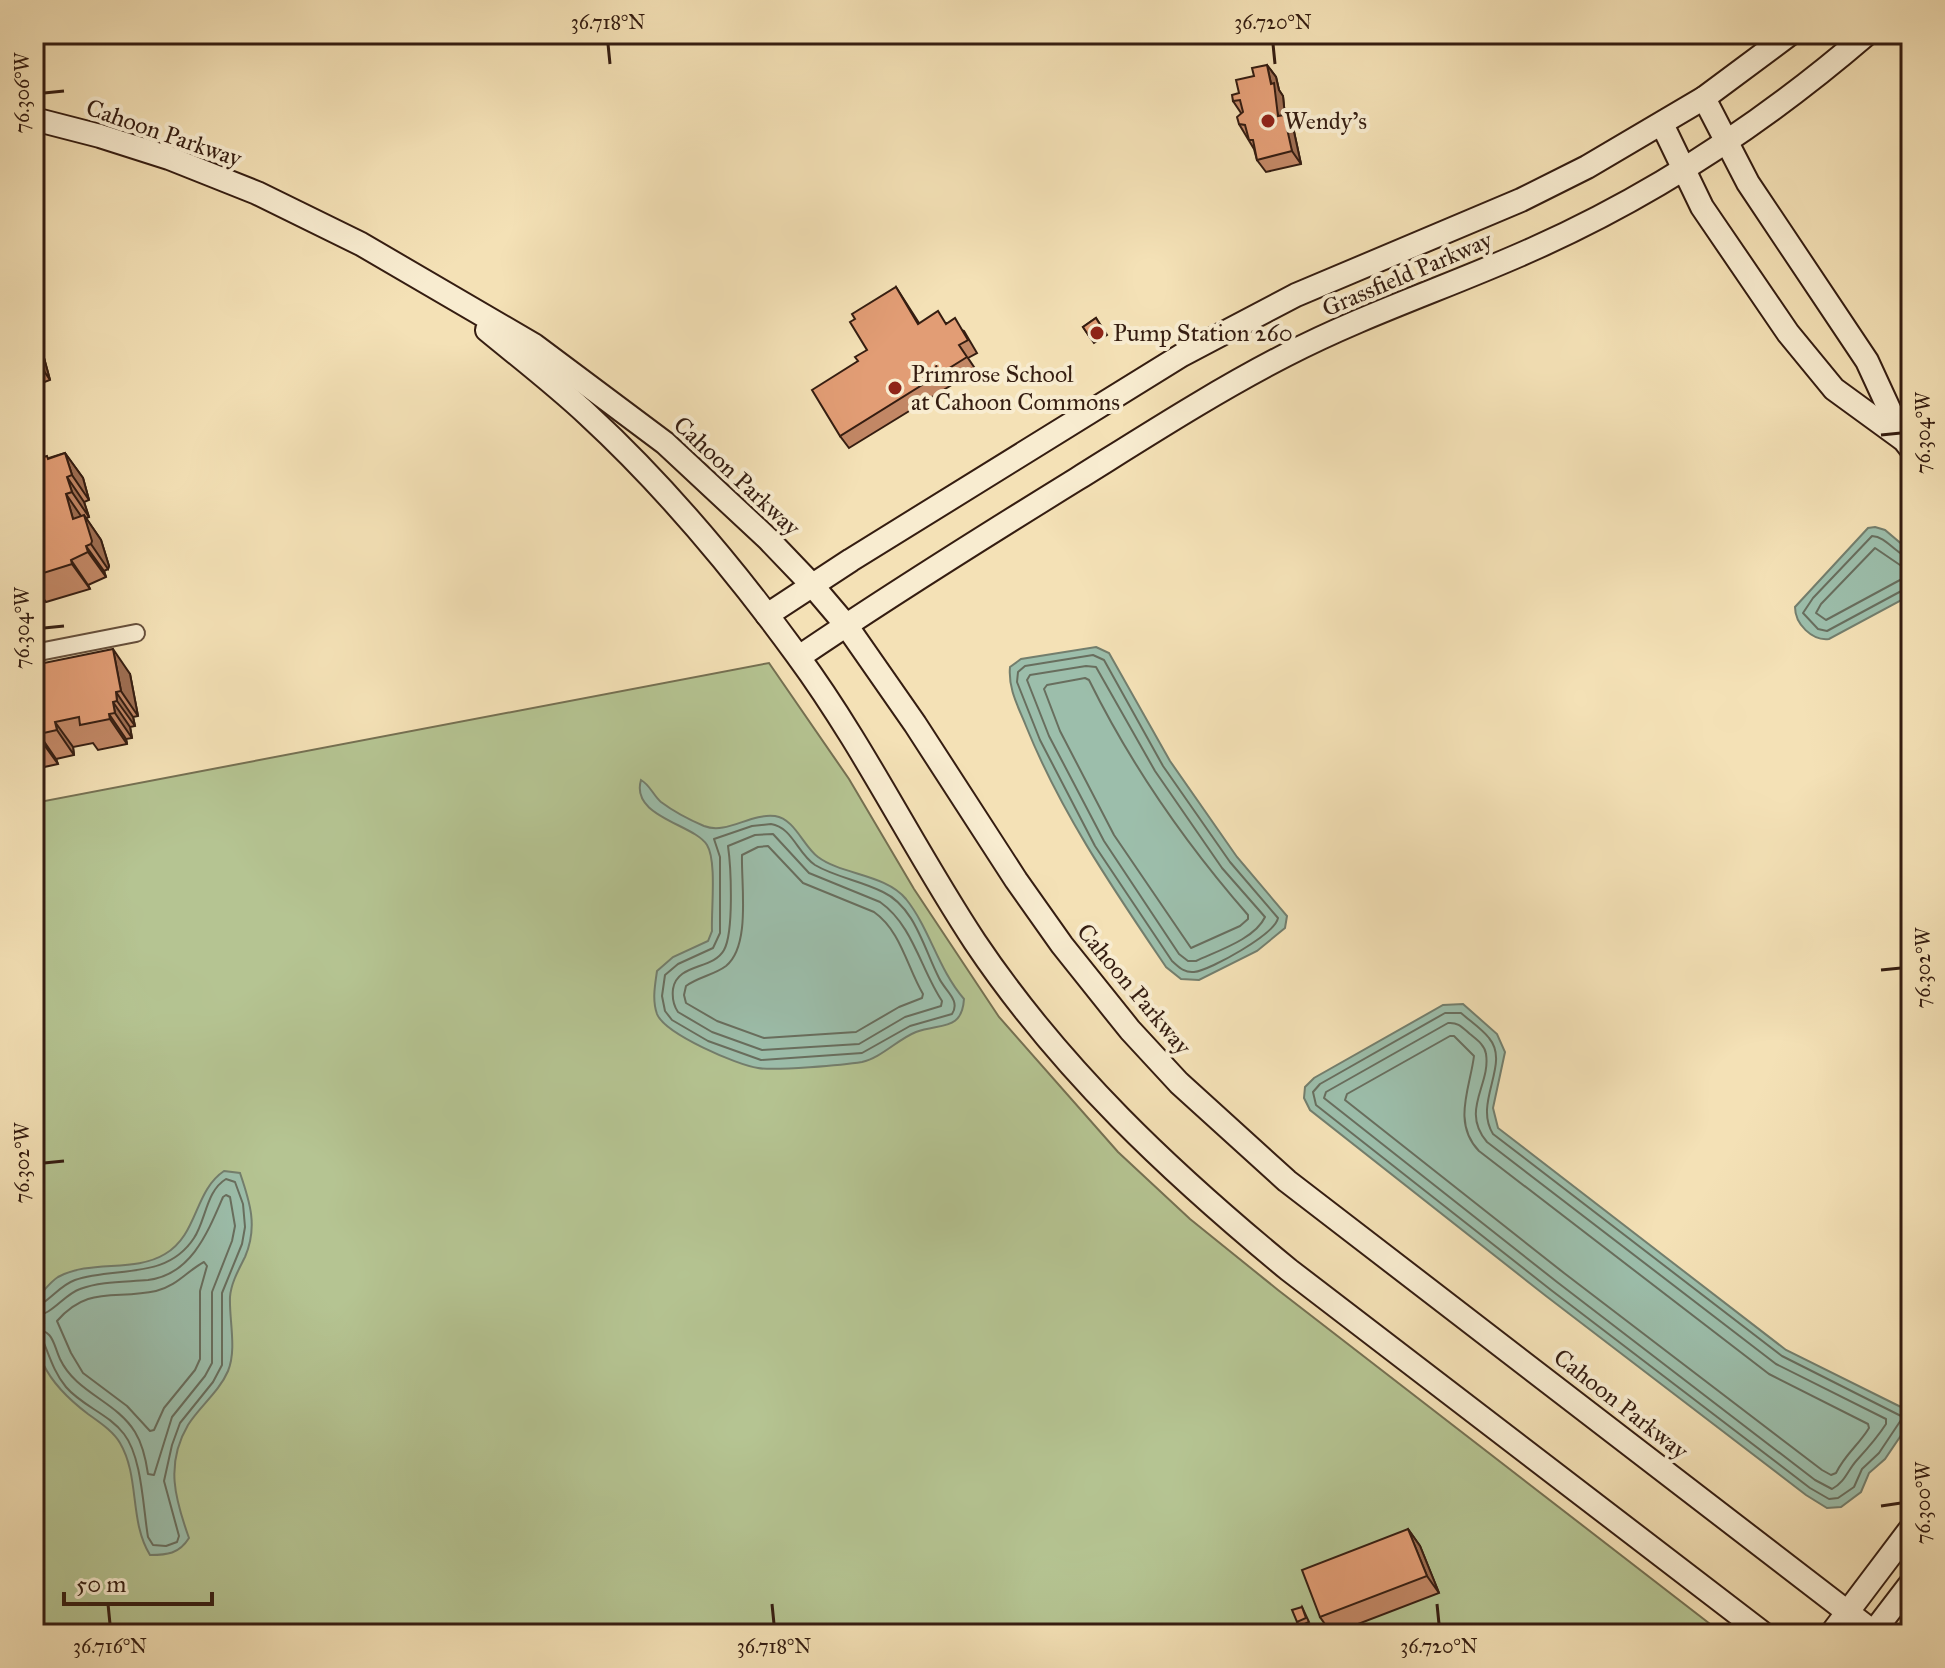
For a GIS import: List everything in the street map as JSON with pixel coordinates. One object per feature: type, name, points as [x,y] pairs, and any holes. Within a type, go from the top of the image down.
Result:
[{"type":"street","name":"Grassfield Parkway","points":[[767,615],[1222,333],[1325,282],[1554,184],[1704,98],[1790,34]]},
{"type":"street","name":"Grassfield Parkway","points":[[799,657],[1204,400],[1289,353],[1535,248],[1616,209],[1725,142],[1801,88],[1867,34]]},
{"type":"street","points":[[1704,98],[1725,142],[1771,219],[1867,361],[1907,444]]},
{"type":"street","name":"Cahoon Parkway","points":[[34,119],[169,158],[257,193],[361,244],[534,345],[665,443],[750,521],[846,625],[1055,936],[1107,1003],[1179,1083],[1287,1181],[1874,1633]]},
{"type":"street","points":[[1662,124],[1702,207],[1788,333],[1834,389],[1907,444]]},
{"type":"street","name":"Cahoon Parkway","points":[[444,294],[588,415],[692,523],[799,657],[864,755],[936,879],[995,970],[1069,1064],[1143,1143],[1218,1212],[1289,1270],[1764,1634]]},
{"type":"street","points":[[34,653],[136,633]]},
{"type":"street","points":[[1831,1634],[1911,1528]]},
{"type":"street","points":[[1874,1633],[1911,1583]]},
{"type":"shaded area","points":[[769,663],[849,779],[914,889],[999,1017],[1118,1152],[1190,1219],[1278,1290],[1723,1634],[34,1634],[34,803]]},
{"type":"water","points":[[1868,528],[1885,530],[1911,552],[1911,595],[1829,639],[1811,634],[1801,625],[1795,607]]},
{"type":"water","points":[[1096,647],[1109,653],[1170,761],[1237,857],[1287,916],[1285,928],[1257,951],[1199,980],[1181,979],[1166,967],[1127,909],[1055,790],[1014,697],[1010,667],[1021,659]]},
{"type":"water","points":[[641,780],[661,802],[704,826],[721,828],[766,816],[782,818],[818,857],[839,868],[887,884],[897,891],[922,923],[947,975],[964,999],[959,1016],[949,1024],[909,1035],[869,1060],[794,1068],[748,1066],[719,1055],[673,1030],[655,1009],[657,971],[673,957],[708,941],[712,931],[712,862],[707,845],[700,838],[645,803],[640,793]]},
{"type":"water","points":[[1463,1004],[1497,1034],[1505,1052],[1493,1108],[1498,1128],[1786,1350],[1909,1411],[1910,1422],[1885,1459],[1869,1473],[1861,1492],[1841,1507],[1827,1508],[1806,1495],[1310,1110],[1304,1098],[1305,1087],[1314,1078],[1443,1005]]},
{"type":"water","points":[[224,1171],[240,1173],[252,1225],[249,1246],[231,1292],[231,1362],[220,1386],[188,1425],[176,1454],[176,1495],[189,1538],[172,1552],[150,1555],[139,1528],[130,1470],[120,1443],[61,1390],[44,1365],[35,1335],[36,1299],[55,1279],[71,1272],[140,1263],[165,1254],[184,1236],[207,1190]]},
{"type":"building","name":"Wendy's","points":[[1267,65],[1271,84],[1274,83],[1278,116],[1284,115],[1292,151],[1257,160],[1253,140],[1249,140],[1245,125],[1239,124],[1237,117],[1243,112],[1240,100],[1233,101],[1232,95],[1239,93],[1236,80],[1254,76],[1252,68]]},
{"type":"building","name":"Primrose School at Cahoon Commons","points":[[896,287],[918,324],[938,311],[946,324],[955,318],[968,340],[959,345],[967,357],[840,436],[812,390],[858,361],[855,357],[867,350],[850,322],[855,319],[852,314]]},
{"type":"building","name":"Pump Station 260","points":[[1096,318],[1104,331],[1091,339],[1083,327]]},
{"type":"building","points":[[65,453],[72,475],[67,477],[72,492],[66,494],[73,519],[84,515],[92,541],[86,546],[88,552],[71,560],[72,564],[34,576],[34,456],[36,459],[47,456],[48,459]]},
{"type":"building","points":[[113,649],[121,691],[116,692],[117,701],[113,702],[115,713],[109,714],[110,719],[80,725],[79,717],[55,722],[57,730],[39,734],[40,739],[34,741],[34,665]]},
{"type":"building","points":[[1408,1529],[1427,1576],[1320,1617],[1302,1570]]},
{"type":"building","points":[[1302,1607],[1306,1618],[1297,1622],[1292,1610]]},
{"type":"place","name":"Wendy's","points":[[1268,121]]},
{"type":"place","name":"Pump Station 260","points":[[1097,333]]},
{"type":"place","name":"Primrose School at Cahoon Commons","points":[[895,388]]}]
